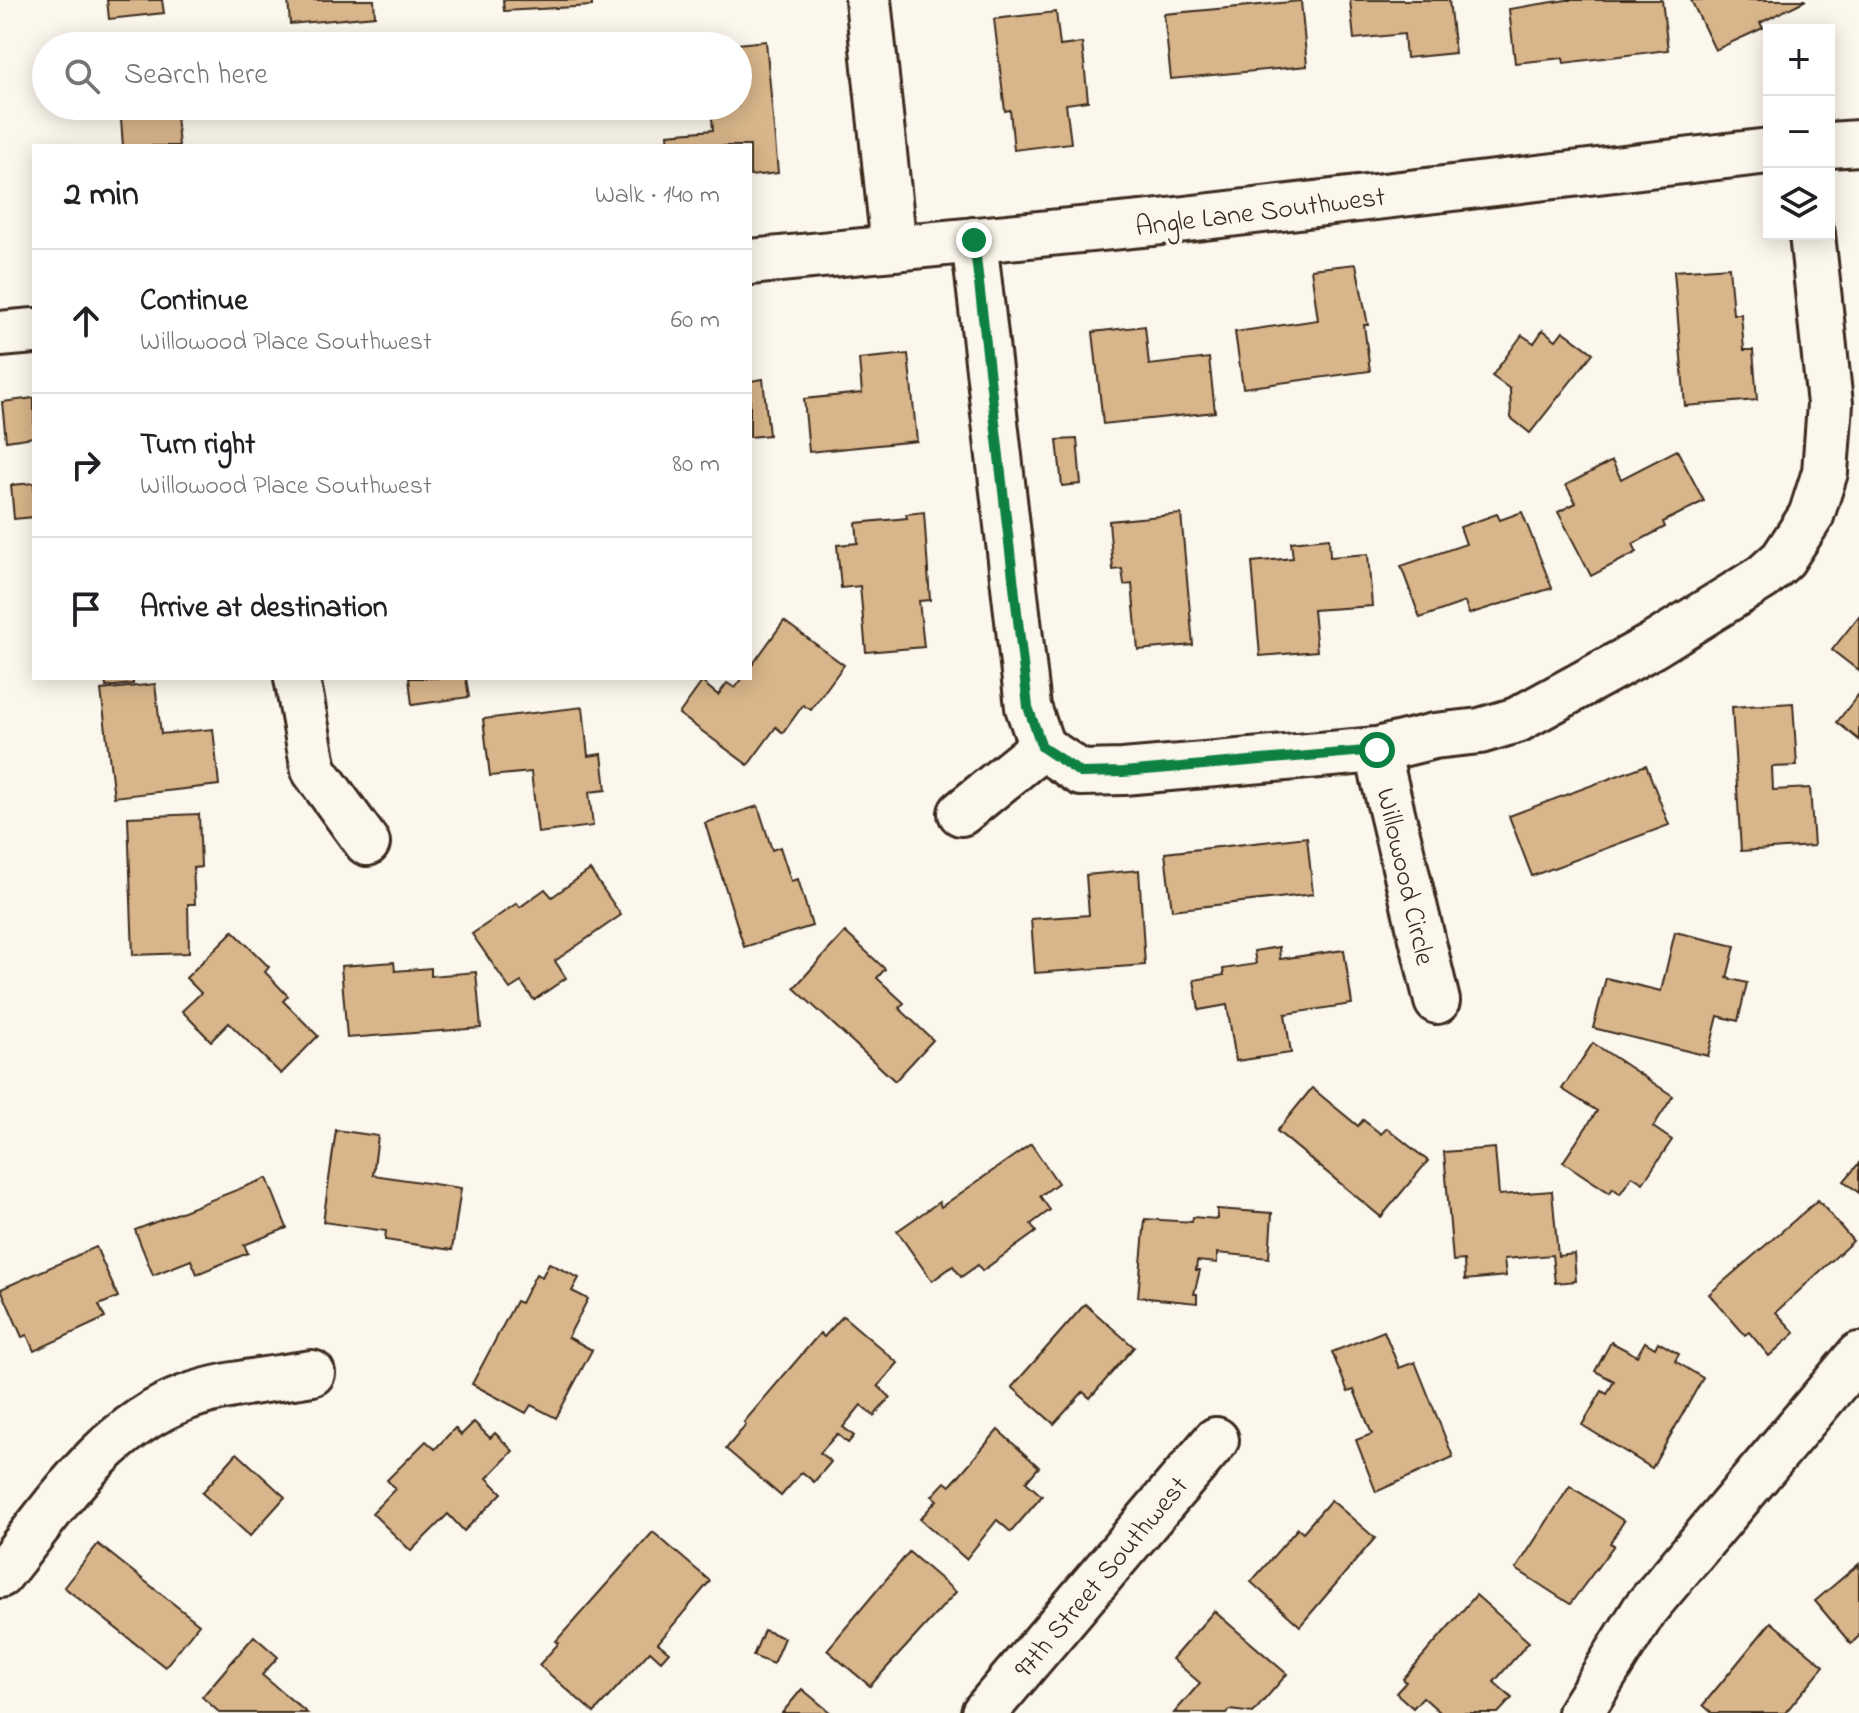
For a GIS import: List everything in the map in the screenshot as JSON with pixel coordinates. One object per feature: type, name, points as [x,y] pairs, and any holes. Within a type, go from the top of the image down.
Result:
[{"type":"street","points":[[868,0],[894,248]]},
{"type":"street","points":[[1835,145],[1859,143]]},
{"type":"street","name":"Angle Lane Southwest","points":[[752,262],[1152,223],[1763,152]]},
{"type":"street","points":[[974,240],[1028,707],[1042,747],[1081,773],[1377,750],[1434,736],[1480,731],[1517,720],[1652,646],[1763,577],[1783,559],[1811,516],[1825,472],[1830,404],[1813,240]]},
{"type":"street","points":[[0,334],[32,331]]},
{"type":"street","points":[[297,680],[314,770],[367,843]]},
{"type":"street","points":[[961,813],[1042,747]]},
{"type":"street","name":"Willowood Circle","points":[[1377,750],[1437,1001]]},
{"type":"street","points":[[1580,1713],[1645,1609],[1859,1355]]},
{"type":"street","points":[[0,1575],[102,1451],[149,1415],[184,1398],[222,1387],[312,1373]]},
{"type":"street","name":"97th Street Southwest","points":[[984,1713],[1216,1440]]},
{"type":"building","points":[[107,0],[162,0],[164,13],[109,19]]},
{"type":"building","points":[[288,0],[374,0],[375,16],[290,24]]},
{"type":"building","points":[[503,0],[592,0],[592,6],[504,11]]},
{"type":"building","points":[[1350,0],[1449,0],[1455,53],[1406,58],[1404,34],[1354,39]]},
{"type":"building","points":[[1566,0],[1662,0],[1668,50],[1564,63],[1563,58],[1515,63],[1509,9]]},
{"type":"building","points":[[1691,0],[1806,0],[1760,23],[1763,28],[1715,50]]},
{"type":"building","points":[[1301,1],[1307,66],[1171,79],[1164,14]]},
{"type":"building","points":[[1056,12],[1060,46],[1082,43],[1088,101],[1066,104],[1071,143],[1014,150],[1010,110],[1005,111],[994,19]]},
{"type":"building","points":[[766,41],[778,173],[752,176],[752,144],[669,144],[668,134],[713,130],[712,120],[752,120],[752,42]]},
{"type":"building","points":[[121,120],[176,120],[179,144],[123,144]]},
{"type":"building","points":[[1356,264],[1368,325],[1364,325],[1370,371],[1243,388],[1235,332],[1318,320],[1311,269]]},
{"type":"building","points":[[1729,267],[1733,314],[1741,314],[1744,350],[1753,350],[1757,400],[1685,406],[1674,271]]},
{"type":"building","points":[[1145,326],[1149,365],[1209,358],[1215,412],[1103,424],[1093,332]]},
{"type":"building","points":[[1543,330],[1556,340],[1563,331],[1593,353],[1530,433],[1511,418],[1510,389],[1492,376],[1522,335],[1534,343]]},
{"type":"building","points":[[908,354],[917,441],[809,452],[804,399],[862,393],[859,359]]},
{"type":"building","points":[[763,379],[769,435],[752,437],[752,381]]},
{"type":"building","points":[[32,398],[32,437],[6,441],[2,402]]},
{"type":"building","points":[[1077,439],[1081,484],[1062,486],[1057,440]]},
{"type":"building","points":[[1677,450],[1704,501],[1663,522],[1665,527],[1633,544],[1637,552],[1591,576],[1558,512],[1576,503],[1566,485],[1612,461],[1621,479]]},
{"type":"building","points":[[32,483],[32,517],[14,519],[11,485]]},
{"type":"building","points":[[924,512],[930,600],[919,601],[924,647],[866,652],[860,586],[841,588],[837,545],[858,543],[856,523],[907,518],[906,514]]},
{"type":"building","points":[[1522,512],[1552,588],[1469,614],[1465,602],[1420,618],[1401,566],[1466,544],[1460,527],[1497,514],[1500,520]]},
{"type":"building","points":[[1181,514],[1193,645],[1138,650],[1132,584],[1124,585],[1122,569],[1113,570],[1109,521]]},
{"type":"building","points":[[1329,538],[1330,557],[1368,554],[1372,606],[1313,610],[1317,651],[1260,656],[1252,562],[1293,558],[1291,542]]},
{"type":"building","points":[[1859,616],[1859,671],[1832,650]]},
{"type":"building","points":[[784,621],[844,665],[811,710],[803,705],[783,733],[776,727],[748,765],[679,714],[702,682],[718,695],[727,683],[735,688],[741,680],[752,680],[752,665]]},
{"type":"building","points":[[105,680],[133,680],[133,684],[106,687]]},
{"type":"building","points":[[409,680],[466,680],[469,697],[412,705]]},
{"type":"building","points":[[155,684],[161,734],[213,729],[219,785],[114,797],[101,690]]},
{"type":"building","points":[[1859,694],[1859,740],[1837,722]]},
{"type":"building","points":[[1793,703],[1797,766],[1772,767],[1773,790],[1810,788],[1814,846],[1741,851],[1732,707]]},
{"type":"building","points":[[583,707],[588,756],[602,754],[606,790],[589,792],[593,826],[538,833],[531,772],[490,776],[483,719]]},
{"type":"building","points":[[1646,765],[1669,825],[1532,876],[1509,816]]},
{"type":"building","points":[[758,806],[772,850],[780,847],[791,881],[798,879],[812,926],[744,947],[705,823]]},
{"type":"building","points":[[199,814],[201,867],[193,868],[195,904],[188,904],[189,953],[133,955],[128,817]]},
{"type":"building","points":[[1307,837],[1313,894],[1172,910],[1165,853]]},
{"type":"building","points":[[590,870],[621,915],[555,961],[566,978],[534,1000],[521,982],[510,989],[472,934],[517,903],[520,907],[545,889],[552,897]]},
{"type":"building","points":[[1139,870],[1145,965],[1035,973],[1031,919],[1089,915],[1086,875]]},
{"type":"building","points":[[233,931],[269,967],[265,972],[288,996],[283,1001],[318,1036],[281,1074],[229,1023],[211,1041],[182,1011],[201,993],[186,978]]},
{"type":"building","points":[[845,932],[885,969],[877,978],[904,1003],[899,1008],[933,1040],[895,1081],[794,988]]},
{"type":"building","points":[[1675,932],[1735,946],[1727,978],[1747,983],[1738,1021],[1718,1016],[1708,1056],[1593,1028],[1606,978],[1661,991]]},
{"type":"building","points":[[1279,947],[1280,959],[1344,950],[1352,1004],[1285,1014],[1291,1053],[1236,1061],[1227,1005],[1199,1010],[1194,980],[1224,975],[1223,969],[1256,964],[1254,951]]},
{"type":"building","points":[[394,962],[395,971],[431,968],[431,976],[476,972],[481,1028],[347,1038],[341,966]]},
{"type":"building","points":[[1593,1043],[1673,1096],[1653,1127],[1672,1140],[1643,1183],[1632,1176],[1620,1194],[1613,1188],[1610,1193],[1563,1162],[1597,1111],[1562,1089]]},
{"type":"building","points":[[1312,1088],[1358,1126],[1363,1120],[1381,1134],[1387,1128],[1428,1161],[1381,1217],[1277,1131]]},
{"type":"building","points":[[336,1130],[378,1136],[373,1175],[461,1188],[452,1250],[385,1240],[386,1231],[323,1222]]},
{"type":"building","points":[[1031,1144],[1058,1183],[1040,1196],[1050,1210],[1031,1224],[1036,1232],[982,1271],[978,1265],[961,1277],[953,1266],[932,1281],[897,1231],[939,1202],[941,1207]]},
{"type":"building","points":[[1495,1148],[1499,1195],[1552,1191],[1558,1256],[1574,1254],[1576,1281],[1555,1283],[1552,1255],[1504,1259],[1506,1276],[1465,1280],[1464,1260],[1453,1261],[1444,1152]]},
{"type":"building","points":[[1859,1163],[1859,1193],[1844,1181]]},
{"type":"building","points":[[267,1178],[287,1228],[244,1245],[248,1253],[197,1274],[191,1260],[153,1275],[135,1230]]},
{"type":"building","points":[[1818,1200],[1853,1241],[1776,1312],[1795,1333],[1769,1356],[1749,1332],[1745,1335],[1709,1294]]},
{"type":"building","points":[[1217,1209],[1272,1213],[1269,1258],[1217,1253],[1217,1263],[1197,1261],[1196,1270],[1200,1270],[1194,1294],[1197,1294],[1197,1303],[1138,1297],[1145,1219],[1192,1222],[1193,1217],[1217,1219]]},
{"type":"building","points":[[96,1247],[118,1297],[99,1305],[105,1318],[34,1351],[27,1335],[22,1337],[1,1289]]},
{"type":"building","points":[[549,1263],[579,1278],[572,1291],[588,1299],[568,1337],[592,1350],[556,1418],[531,1405],[526,1413],[472,1384],[516,1301],[521,1303],[536,1274],[542,1277]]},
{"type":"building","points":[[1085,1304],[1134,1347],[1090,1398],[1083,1392],[1054,1424],[1012,1387]]},
{"type":"building","points":[[843,1316],[898,1363],[878,1386],[890,1397],[874,1416],[861,1405],[843,1427],[854,1436],[848,1443],[837,1434],[820,1453],[831,1462],[814,1482],[802,1472],[781,1496],[726,1449],[746,1425],[744,1422],[820,1333],[824,1337]]},
{"type":"building","points":[[1384,1331],[1399,1368],[1415,1362],[1453,1457],[1376,1492],[1356,1440],[1372,1434],[1354,1390],[1348,1392],[1332,1352]]},
{"type":"building","points":[[1611,1342],[1637,1356],[1645,1342],[1655,1348],[1658,1342],[1679,1354],[1675,1361],[1703,1378],[1652,1468],[1582,1425],[1602,1391],[1607,1394],[1614,1381],[1595,1371]]},
{"type":"building","points":[[474,1422],[490,1438],[495,1433],[513,1451],[487,1478],[502,1493],[464,1531],[448,1514],[411,1551],[372,1513],[395,1489],[387,1480],[426,1441],[435,1449],[455,1428],[461,1435]]},
{"type":"building","points":[[998,1430],[1039,1467],[1026,1482],[1042,1496],[1011,1532],[997,1520],[966,1559],[920,1519],[937,1500],[932,1496],[945,1482],[950,1486]]},
{"type":"building","points":[[237,1453],[285,1497],[250,1536],[202,1493]]},
{"type":"building","points":[[1570,1486],[1624,1521],[1610,1543],[1614,1545],[1570,1604],[1516,1569]]},
{"type":"building","points":[[1331,1500],[1375,1538],[1300,1626],[1251,1582],[1298,1528],[1303,1532]]},
{"type":"building","points":[[653,1532],[710,1581],[658,1643],[669,1652],[661,1661],[650,1651],[594,1713],[539,1665],[559,1643],[556,1641]]},
{"type":"building","points":[[98,1544],[199,1624],[165,1667],[64,1587]]},
{"type":"building","points":[[909,1552],[956,1592],[870,1686],[827,1650]]},
{"type":"building","points":[[1859,1564],[1859,1636],[1851,1644],[1815,1601]]},
{"type":"building","points":[[1476,1595],[1529,1642],[1494,1682],[1512,1698],[1498,1713],[1441,1713],[1423,1697],[1413,1708],[1396,1693],[1406,1682],[1403,1679]]},
{"type":"building","points":[[1214,1611],[1287,1674],[1253,1713],[1230,1710],[1227,1713],[1174,1713],[1200,1683],[1172,1659]]},
{"type":"building","points":[[1771,1622],[1824,1666],[1785,1713],[1712,1713],[1703,1705]]},
{"type":"building","points":[[764,1630],[784,1638],[773,1664],[753,1656]]},
{"type":"building","points":[[254,1636],[278,1657],[262,1675],[307,1713],[220,1713],[202,1697]]},
{"type":"building","points":[[802,1689],[831,1713],[782,1713]]},
{"type":"route","points":[[974,240],[1028,707],[1042,747],[1081,773],[1377,750]]}]
